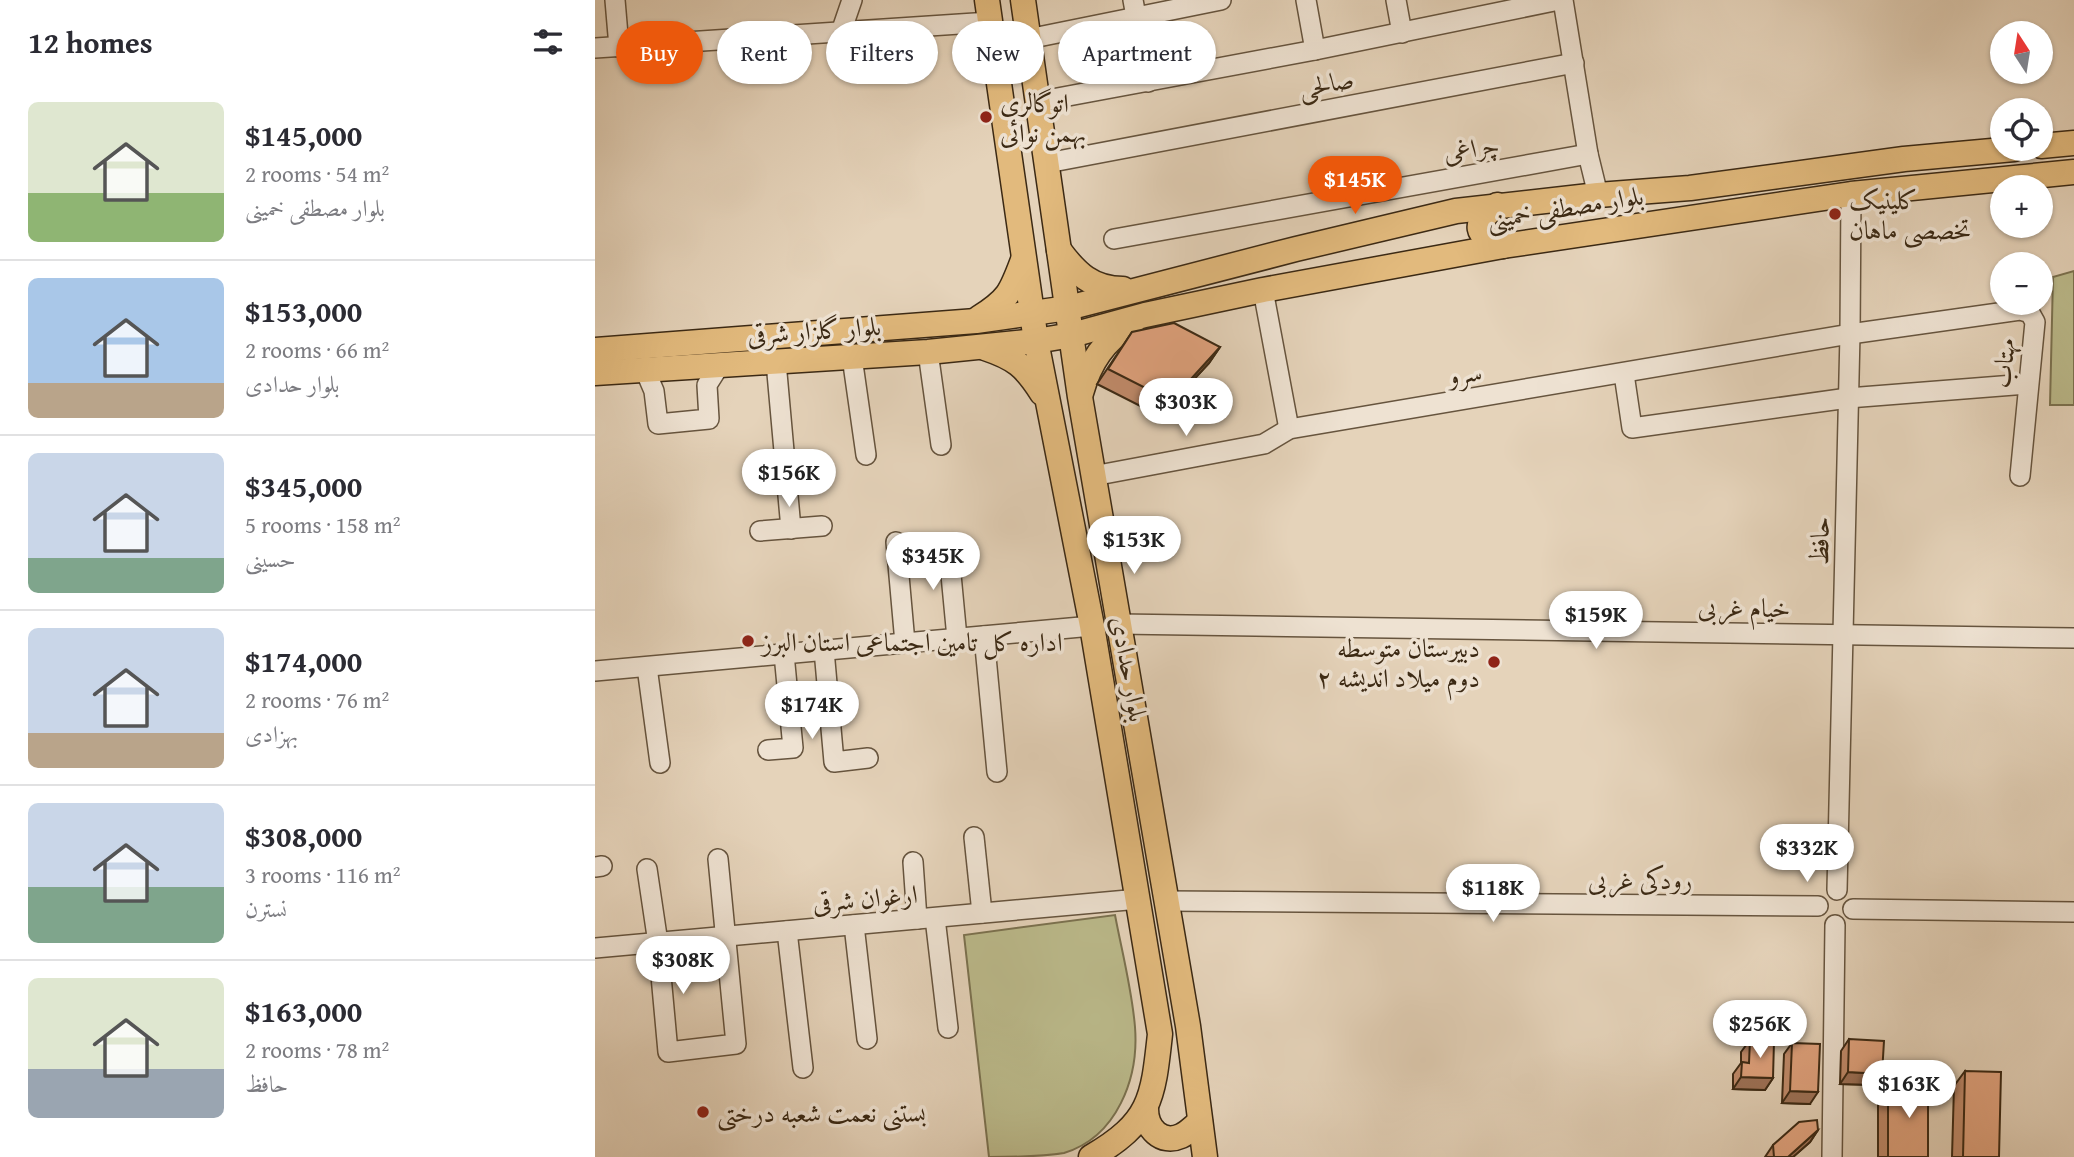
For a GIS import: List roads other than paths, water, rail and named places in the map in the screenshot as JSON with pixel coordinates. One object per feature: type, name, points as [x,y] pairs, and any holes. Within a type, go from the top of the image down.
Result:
[{"type":"main road","name":"بلوار حدادی","points":[[1023,0],[1026,21]]},
{"type":"main road","name":"بلوار حدادی","points":[[988,11],[1046,401],[1092,626],[1160,1034],[1154,1084],[1146,1109],[1117,1142],[1091,1157]]},
{"type":"main road","name":"بلوار حدادی","points":[[1034,84],[1080,397],[1188,1026],[1205,1157]]},
{"type":"main road","points":[[2053,145],[2074,143]]},
{"type":"main road","name":"بلوار مصطفی خمینی","points":[[1032,313],[1068,307],[1411,221],[1497,205],[1690,188],[1904,159],[1990,151]]},
{"type":"main road","name":"بلوار مصطفی خمینی","points":[[1036,341],[1263,290],[1503,246],[1851,194],[2074,172]]},
{"type":"main road","points":[[1497,205],[1483,217],[1479,227],[1488,240],[1503,246]]},
{"type":"main road","points":[[1411,221],[1422,223],[1435,231],[1440,243],[1437,250],[1420,261]]},
{"type":"main road","points":[[1058,249],[1074,270],[1091,284],[1114,289],[1141,289]]},
{"type":"main road","points":[[976,320],[997,307],[1008,296],[1024,256]]},
{"type":"main road","name":"بلوار گلزار شرقی","points":[[595,350],[976,320],[1032,313]]},
{"type":"main road","points":[[1080,397],[1087,373],[1105,344],[1145,315]]},
{"type":"main road","name":"بلوار گلزار شرقی","points":[[595,373],[928,352],[1036,341]]},
{"type":"main road","points":[[981,347],[1017,361],[1029,372],[1046,401]]},
{"type":"main road","points":[[1146,1109],[1146,1119],[1151,1129],[1159,1136],[1169,1139],[1179,1137],[1200,1122]]},
{"type":"street","points":[[615,0],[617,21]]},
{"type":"street","points":[[845,21],[852,0]]},
{"type":"street","points":[[1044,34],[1134,8],[1221,0]]},
{"type":"street","points":[[1306,0],[1315,50]]},
{"type":"street","points":[[1396,0],[1402,33]]},
{"type":"street","points":[[1216,69],[1561,0],[1598,195]]},
{"type":"street","points":[[918,21],[988,11]]},
{"type":"street","points":[[703,41],[826,33]]},
{"type":"street","points":[[595,48],[616,47]]},
{"type":"street","name":"صالحی","points":[[1047,163],[1573,63]]},
{"type":"street","points":[[1036,102],[1137,84]]},
{"type":"street","name":"چراغی","points":[[1114,239],[1588,153]]},
{"type":"street","name":"حافظ","points":[[1837,890],[1851,194]]},
{"type":"street","points":[[1263,290],[1289,429]]},
{"type":"street","name":"مهتاب","points":[[1850,334],[2020,310],[2030,313],[2035,322],[2020,475]]},
{"type":"street","name":"سرو","points":[[1093,476],[1263,444],[1289,429],[1850,334]]},
{"type":"street","points":[[928,352],[940,445]]},
{"type":"street","points":[[852,357],[866,455]]},
{"type":"street","points":[[776,362],[791,528]]},
{"type":"street","points":[[645,370],[655,391],[658,424],[709,419],[707,385],[719,366]]},
{"type":"street","points":[[1624,374],[1632,428],[1848,398],[2027,384]]},
{"type":"street","points":[[760,531],[822,526]]},
{"type":"street","points":[[896,542],[905,643]]},
{"type":"street","points":[[948,542],[957,638]]},
{"type":"street","name":"خیام غربی","points":[[1119,624],[2074,639]]},
{"type":"street","points":[[595,671],[1092,626]]},
{"type":"street","points":[[985,635],[997,772]]},
{"type":"street","points":[[824,650],[834,762],[868,758]]},
{"type":"street","points":[[768,750],[793,748],[784,654]]},
{"type":"street","points":[[647,667],[660,763]]},
{"type":"street","points":[[974,837],[982,914]]},
{"type":"street","points":[[646,869],[658,943],[668,1052],[736,1044],[718,859]]},
{"type":"street","points":[[913,862],[948,1028]]},
{"type":"street","points":[[1837,890],[1850,897],[1853,909],[1845,922],[1835,925],[1825,921],[1818,906],[1823,896],[1837,890]]},
{"type":"street","name":"ارغوان شرقی","points":[[595,948],[1139,900]]},
{"type":"street","name":"رودکی غربی","points":[[1167,901],[1818,906]]},
{"type":"street","points":[[1853,909],[2074,912]]},
{"type":"street","points":[[854,925],[867,1040]]},
{"type":"street","points":[[1832,1157],[1835,925]]},
{"type":"street","points":[[787,931],[803,1068]]},
{"type":"place","name":"اتوگالری بهمن نوائی","points":[[986,117]]},
{"type":"place","name":"کلینیک تخصصی ماهان","points":[[1835,214]]},
{"type":"place","name":"اداره کل تامین اجتماعی استان البرز","points":[[748,641]]},
{"type":"place","name":"دبیرستان متوسطه دوم میلاد اندیشه ۲","points":[[1494,662]]},
{"type":"place","name":"بستنی نعمت شعبه درختی","points":[[703,1112]]}]
